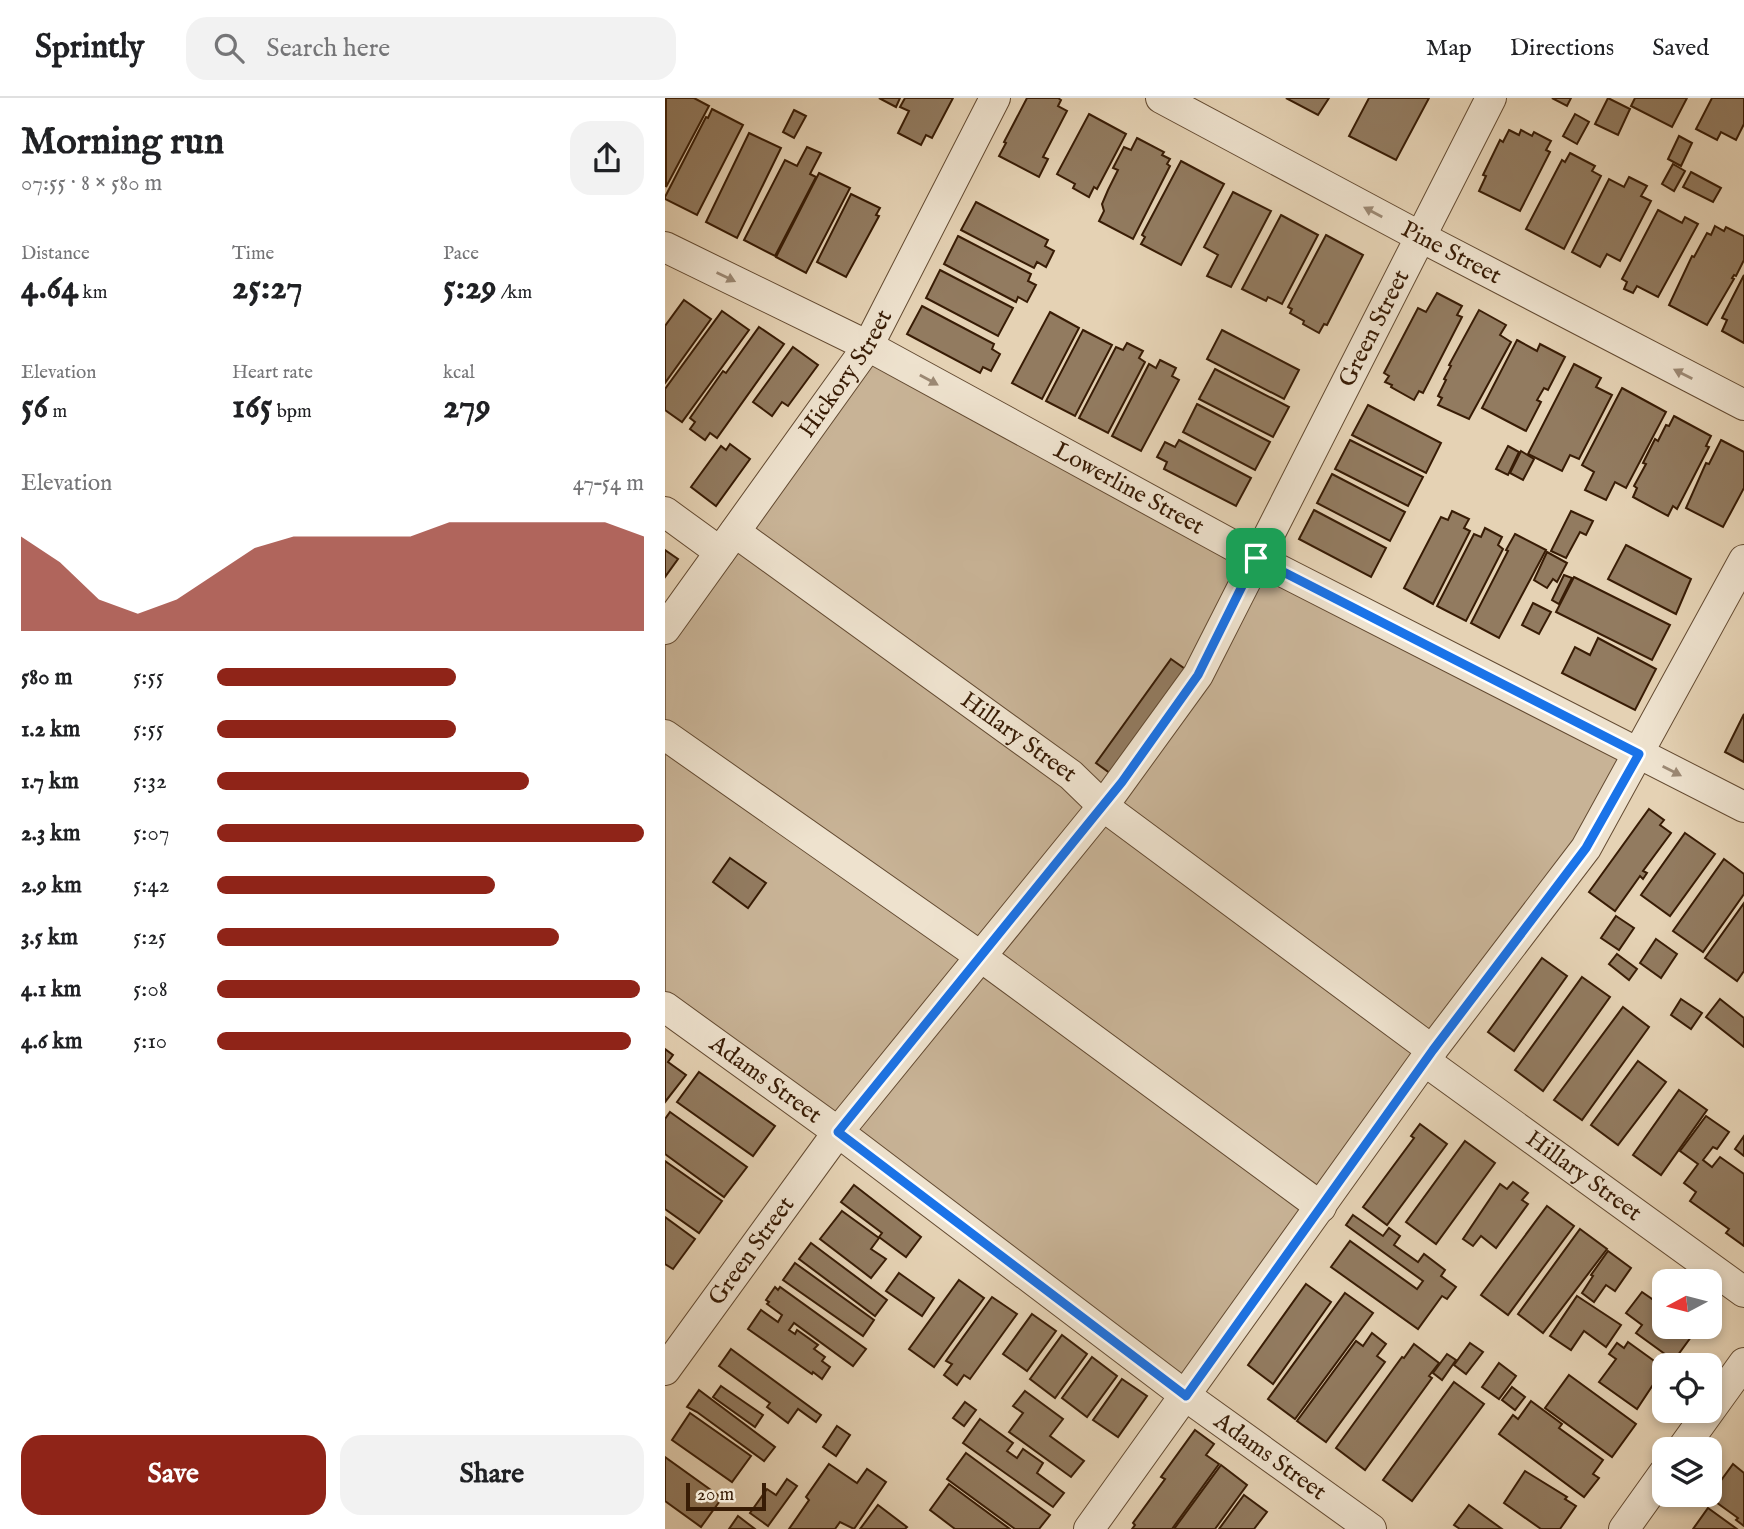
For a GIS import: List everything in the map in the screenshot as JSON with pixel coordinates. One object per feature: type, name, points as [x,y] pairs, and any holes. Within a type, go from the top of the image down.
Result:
[{"type":"street","name":"Hickory Street","points":[[665,629],[868,346],[995,98]]},
{"type":"street","name":"Pine Street","points":[[1161,98],[1744,405]]},
{"type":"street","name":"Green Street","points":[[665,1370],[838,1132],[1103,806],[1198,675],[1491,98]]},
{"type":"street","name":"Lowerline Street","points":[[665,247],[868,346],[1256,558],[1744,807]]},
{"type":"street","name":"Hillary Street","points":[[665,512],[727,542],[1071,775],[1103,806],[1429,1056],[1744,1292]]},
{"type":"street","points":[[1089,1529],[1429,1056],[1586,848],[1744,560]]},
{"type":"street","points":[[665,735],[981,956],[1321,1207]]},
{"type":"street","name":"Adams Street","points":[[665,1007],[838,1132],[1186,1396],[1371,1529]]},
{"type":"street","points":[[1691,1437],[1744,1363]]},
{"type":"street","points":[[1624,1529],[1652,1490]]},
{"type":"shaded area","points":[[868,346],[1639,754],[1186,1396],[665,1009],[665,629]]},
{"type":"building","points":[[666,98],[694,98],[709,106],[666,187]]},
{"type":"building","points":[[879,98],[900,98],[896,107]]},
{"type":"building","points":[[905,98],[953,98],[932,138],[926,135],[921,145],[898,133],[909,111],[900,107]]},
{"type":"building","points":[[1027,98],[1058,98],[1061,100],[1058,106],[1067,111],[1043,157],[1048,159],[1039,177],[999,156]]},
{"type":"building","points":[[1286,98],[1329,98],[1318,115]]},
{"type":"building","points":[[1369,98],[1429,98],[1396,160],[1349,136]]},
{"type":"building","points":[[1552,98],[1571,98],[1567,106]]},
{"type":"building","points":[[1608,98],[1630,109],[1618,135],[1595,124]]},
{"type":"building","points":[[1635,98],[1687,98],[1672,127],[1631,106]]},
{"type":"building","points":[[1712,98],[1744,98],[1744,124],[1736,140],[1721,132],[1717,140],[1696,129]]},
{"type":"building","points":[[712,109],[743,125],[697,215],[665,197]]},
{"type":"building","points":[[794,110],[806,116],[794,138],[783,132]]},
{"type":"building","points":[[1089,114],[1126,134],[1097,189],[1094,187],[1089,197],[1073,188],[1075,184],[1057,174]]},
{"type":"building","points":[[1575,114],[1589,122],[1577,144],[1563,136]]},
{"type":"building","points":[[1509,130],[1519,135],[1521,130],[1532,136],[1534,132],[1551,141],[1546,150],[1550,152],[1520,211],[1479,191],[1486,176],[1483,175],[1500,140],[1503,142]]},
{"type":"building","points":[[749,133],[781,148],[737,238],[706,222]]},
{"type":"building","points":[[1679,136],[1692,143],[1681,166],[1668,159]]},
{"type":"building","points":[[1137,138],[1164,152],[1162,155],[1170,159],[1167,164],[1170,166],[1133,239],[1099,221],[1104,211],[1102,204],[1118,170],[1113,168],[1124,147],[1131,150]]},
{"type":"building","points":[[807,147],[821,153],[810,174],[816,177],[775,256],[744,240],[785,160],[797,166]]},
{"type":"building","points":[[1570,153],[1595,166],[1592,171],[1601,176],[1564,249],[1526,229],[1562,160],[1565,162]]},
{"type":"building","points":[[1181,161],[1224,184],[1181,265],[1141,244],[1145,237],[1142,235]]},
{"type":"building","points":[[1673,164],[1685,171],[1674,191],[1662,184]]},
{"type":"building","points":[[1691,172],[1721,188],[1713,202],[1683,187]]},
{"type":"building","points":[[819,173],[850,188],[806,273],[776,257]]},
{"type":"building","points":[[1629,177],[1647,186],[1641,196],[1651,201],[1620,261],[1607,254],[1600,267],[1572,252],[1609,179],[1624,187]]},
{"type":"building","points":[[1233,192],[1271,211],[1231,287],[1207,276],[1218,255],[1204,247]]},
{"type":"building","points":[[851,194],[880,208],[876,215],[879,216],[846,277],[817,262]]},
{"type":"building","points":[[976,202],[1048,240],[1045,246],[1054,251],[1046,267],[1037,262],[1034,268],[961,230]]},
{"type":"building","points":[[1658,210],[1682,223],[1685,217],[1698,224],[1658,297],[1637,286],[1633,293],[1624,289],[1627,282],[1622,279]]},
{"type":"building","points":[[1281,215],[1318,235],[1282,304],[1268,297],[1266,301],[1242,289]]},
{"type":"building","points":[[1715,226],[1724,231],[1726,227],[1744,236],[1744,260],[1707,325],[1669,305],[1692,256],[1694,257],[1707,233],[1711,235]]},
{"type":"building","points":[[1326,235],[1363,255],[1327,325],[1324,324],[1319,333],[1303,324],[1304,321],[1290,313],[1292,309],[1288,307]]},
{"type":"building","points":[[958,236],[1031,274],[1028,281],[1036,285],[1027,302],[1018,297],[1016,302],[944,264]]},
{"type":"building","points":[[940,270],[1013,308],[998,336],[926,298]]},
{"type":"building","points":[[1744,275],[1744,343],[1722,331],[1727,320],[1722,318]]},
{"type":"building","points":[[1437,293],[1462,306],[1457,315],[1462,317],[1423,393],[1419,391],[1414,400],[1385,382],[1389,376],[1384,373],[1418,308],[1426,312]]},
{"type":"building","points":[[684,300],[711,319],[665,383],[665,326]]},
{"type":"building","points":[[922,306],[994,344],[992,349],[1000,354],[991,371],[983,367],[980,373],[907,334]]},
{"type":"building","points":[[1479,310],[1506,325],[1500,335],[1511,342],[1469,419],[1438,405],[1442,398],[1438,396],[1451,366],[1449,365]]},
{"type":"building","points":[[722,311],[749,330],[682,422],[665,410],[665,389]]},
{"type":"building","points":[[1050,312],[1079,328],[1042,399],[1012,383]]},
{"type":"building","points":[[759,327],[784,344],[717,438],[710,433],[705,440],[690,429],[695,422],[690,418],[723,371],[726,373]]},
{"type":"building","points":[[1083,330],[1112,345],[1075,416],[1046,401]]},
{"type":"building","points":[[1222,330],[1299,370],[1284,399],[1207,359]]},
{"type":"building","points":[[1517,340],[1537,351],[1540,344],[1565,357],[1548,390],[1544,388],[1537,400],[1541,402],[1526,431],[1482,408]]},
{"type":"building","points":[[1127,343],[1143,351],[1139,358],[1145,362],[1108,433],[1079,418],[1116,347],[1123,350]]},
{"type":"building","points":[[793,347],[818,365],[788,406],[782,402],[772,416],[753,402]]},
{"type":"building","points":[[1160,360],[1176,368],[1172,376],[1179,380],[1141,451],[1112,436],[1149,364],[1156,368]]},
{"type":"building","points":[[1574,364],[1601,378],[1596,387],[1612,395],[1579,459],[1570,455],[1562,471],[1528,454]]},
{"type":"building","points":[[1215,369],[1289,407],[1273,437],[1199,399]]},
{"type":"building","points":[[1622,388],[1666,412],[1626,488],[1615,482],[1606,500],[1585,490],[1594,472],[1582,465]]},
{"type":"building","points":[[1197,404],[1270,442],[1255,470],[1183,432]]},
{"type":"building","points":[[1368,405],[1441,443],[1426,473],[1352,435]]},
{"type":"building","points":[[1674,416],[1711,436],[1706,446],[1709,447],[1677,509],[1673,506],[1668,516],[1633,497],[1637,488],[1634,486],[1655,439],[1658,441]]},
{"type":"building","points":[[1179,440],[1251,478],[1236,506],[1164,469],[1167,462],[1157,457],[1165,442],[1175,447]]},
{"type":"building","points":[[1350,440],[1423,477],[1408,506],[1335,469]]},
{"type":"building","points":[[1721,440],[1744,452],[1744,488],[1723,527],[1686,508],[1706,463],[1709,464]]},
{"type":"building","points":[[730,444],[750,459],[716,506],[691,487],[721,446],[726,450]]},
{"type":"building","points":[[1508,446],[1519,452],[1508,475],[1496,469]]},
{"type":"building","points":[[1521,451],[1534,459],[1523,480],[1510,473]]},
{"type":"building","points":[[1332,474],[1405,512],[1390,541],[1317,503]]},
{"type":"building","points":[[1314,510],[1386,548],[1371,577],[1299,539]]},
{"type":"building","points":[[1452,511],[1469,519],[1464,528],[1470,531],[1433,604],[1404,588],[1441,517],[1448,520]]},
{"type":"building","points":[[1571,511],[1593,521],[1586,535],[1580,532],[1566,558],[1551,551]]},
{"type":"building","points":[[1485,528],[1502,537],[1498,545],[1503,549],[1466,621],[1437,606],[1474,534],[1481,537]]},
{"type":"building","points":[[1515,534],[1546,550],[1499,638],[1471,623]]},
{"type":"building","points":[[1626,545],[1691,579],[1676,614],[1608,579]]},
{"type":"building","points":[[665,550],[678,559],[665,577]]},
{"type":"building","points":[[1547,552],[1567,563],[1557,582],[1553,579],[1547,588],[1534,580]]},
{"type":"building","points":[[1564,575],[1572,578],[1559,604],[1552,600]]},
{"type":"building","points":[[1574,577],[1670,625],[1652,660],[1556,612]]},
{"type":"building","points":[[1533,603],[1551,612],[1539,634],[1522,625]]},
{"type":"building","points":[[1598,638],[1656,669],[1635,710],[1562,673],[1575,647],[1590,655]]},
{"type":"building","points":[[1171,659],[1188,671],[1114,776],[1096,763]]},
{"type":"building","points":[[1744,714],[1744,762],[1725,752]]},
{"type":"building","points":[[1649,809],[1664,820],[1660,825],[1671,833],[1643,871],[1647,873],[1643,879],[1640,876],[1615,911],[1589,892]]},
{"type":"building","points":[[1685,833],[1715,854],[1670,916],[1641,895]]},
{"type":"building","points":[[730,858],[766,883],[748,908],[713,882]]},
{"type":"building","points":[[1724,859],[1744,874],[1744,894],[1703,952],[1673,931]]},
{"type":"building","points":[[1744,903],[1744,971],[1737,981],[1705,958]]},
{"type":"building","points":[[1616,916],[1634,928],[1619,950],[1601,938]]},
{"type":"building","points":[[1656,939],[1677,954],[1661,978],[1640,963]]},
{"type":"building","points":[[1617,954],[1637,969],[1629,980],[1609,964]]},
{"type":"building","points":[[1542,958],[1567,976],[1514,1051],[1488,1032]]},
{"type":"building","points":[[1582,977],[1610,997],[1543,1091],[1515,1070]]},
{"type":"building","points":[[1681,999],[1702,1013],[1691,1029],[1671,1015]]},
{"type":"building","points":[[1720,999],[1744,1018],[1744,1047],[1706,1017]]},
{"type":"building","points":[[1623,1007],[1649,1027],[1582,1120],[1554,1100]]},
{"type":"building","points":[[665,1049],[673,1055],[668,1062],[686,1075],[665,1102]]},
{"type":"building","points":[[1638,1061],[1666,1082],[1618,1145],[1591,1125]]},
{"type":"building","points":[[699,1072],[775,1126],[753,1156],[677,1102]]},
{"type":"building","points":[[1679,1090],[1707,1110],[1661,1175],[1633,1155]]},
{"type":"building","points":[[670,1112],[747,1167],[724,1197],[665,1154],[665,1119]]},
{"type":"building","points":[[1706,1116],[1729,1132],[1717,1149],[1713,1147],[1703,1160],[1712,1167],[1720,1157],[1744,1174],[1744,1246],[1726,1233],[1729,1229],[1690,1201],[1696,1192],[1684,1183],[1698,1164],[1680,1151]]},
{"type":"building","points":[[1420,1124],[1447,1144],[1387,1225],[1363,1207],[1414,1138],[1411,1136]]},
{"type":"building","points":[[1744,1136],[1744,1156],[1735,1149]]},
{"type":"building","points":[[1465,1141],[1495,1163],[1436,1244],[1406,1222]]},
{"type":"building","points":[[665,1161],[722,1201],[699,1233],[665,1209]]},
{"type":"building","points":[[1513,1182],[1528,1193],[1522,1200],[1528,1204],[1496,1248],[1481,1236],[1473,1246],[1463,1239],[1500,1184],[1507,1189]]},
{"type":"building","points":[[854,1185],[921,1237],[906,1257],[879,1237],[882,1233],[841,1202]]},
{"type":"building","points":[[1547,1206],[1574,1226],[1508,1315],[1481,1295]]},
{"type":"building","points":[[842,1211],[879,1238],[871,1249],[886,1259],[871,1278],[820,1239]]},
{"type":"building","points":[[1353,1215],[1383,1236],[1389,1228],[1400,1236],[1394,1245],[1418,1262],[1424,1254],[1445,1270],[1441,1276],[1456,1287],[1447,1299],[1442,1296],[1418,1329],[1331,1267],[1350,1241],[1417,1289],[1423,1281],[1346,1225]]},
{"type":"building","points":[[665,1217],[695,1239],[673,1269],[665,1264]]},
{"type":"building","points":[[1580,1229],[1607,1249],[1543,1333],[1518,1314]]},
{"type":"building","points":[[811,1243],[887,1300],[875,1316],[799,1259]]},
{"type":"building","points":[[1608,1251],[1631,1268],[1615,1291],[1606,1285],[1594,1302],[1582,1293]]},
{"type":"building","points":[[795,1263],[874,1320],[863,1336],[783,1280]]},
{"type":"building","points":[[899,1273],[934,1298],[922,1316],[886,1291]]},
{"type":"building","points":[[959,1280],[984,1298],[934,1367],[909,1349]]},
{"type":"building","points":[[1306,1284],[1331,1302],[1273,1384],[1248,1365]]},
{"type":"building","points":[[775,1287],[778,1290],[780,1287],[866,1349],[853,1366],[794,1323],[789,1330],[795,1334],[797,1330],[818,1345],[814,1349],[825,1357],[822,1361],[830,1367],[822,1379],[748,1329],[761,1310],[778,1322],[782,1315],[767,1304],[769,1302],[766,1300]]},
{"type":"building","points":[[1642,1292],[1652,1299],[1652,1339],[1690,1339],[1679,1353],[1664,1353],[1636,1333],[1642,1325],[1626,1313]]},
{"type":"building","points":[[1345,1293],[1373,1313],[1295,1419],[1268,1399]]},
{"type":"building","points":[[1577,1296],[1621,1325],[1606,1347],[1584,1331],[1571,1350],[1550,1336]]},
{"type":"building","points":[[992,1297],[1017,1314],[970,1379],[964,1375],[957,1385],[944,1375],[952,1364],[946,1361]]},
{"type":"building","points":[[1032,1314],[1056,1331],[1027,1371],[1003,1354]]},
{"type":"building","points":[[1372,1333],[1386,1344],[1377,1356],[1385,1362],[1326,1442],[1297,1421],[1356,1341],[1363,1346]]},
{"type":"building","points":[[1062,1335],[1087,1354],[1055,1398],[1030,1379]]},
{"type":"building","points":[[1628,1342],[1652,1359],[1652,1386],[1637,1409],[1599,1382],[1616,1359],[1609,1354],[1617,1343],[1624,1348]]},
{"type":"building","points":[[1470,1343],[1483,1352],[1466,1374],[1454,1365]]},
{"type":"building","points":[[1414,1344],[1439,1363],[1429,1376],[1432,1378],[1365,1470],[1336,1448]]},
{"type":"building","points":[[731,1349],[821,1415],[816,1422],[798,1409],[788,1423],[767,1407],[770,1403],[719,1366]]},
{"type":"building","points":[[1447,1354],[1456,1360],[1442,1380],[1433,1373]]},
{"type":"building","points":[[1092,1357],[1117,1376],[1087,1417],[1062,1398]]},
{"type":"building","points":[[1499,1363],[1516,1376],[1499,1399],[1482,1387]]},
{"type":"building","points":[[1569,1375],[1636,1424],[1612,1457],[1545,1408]]},
{"type":"building","points":[[1122,1379],[1147,1396],[1118,1437],[1093,1420]]},
{"type":"building","points":[[1454,1382],[1484,1404],[1412,1501],[1383,1480]]},
{"type":"building","points":[[721,1386],[763,1415],[755,1427],[713,1397]]},
{"type":"building","points":[[1512,1387],[1525,1397],[1515,1410],[1502,1400]]},
{"type":"building","points":[[699,1390],[775,1447],[764,1461],[687,1407]]},
{"type":"building","points":[[1025,1391],[1063,1419],[1050,1436],[1084,1461],[1071,1477],[1009,1432],[1023,1413],[1013,1406]]},
{"type":"building","points":[[1531,1401],[1562,1424],[1559,1428],[1603,1460],[1593,1474],[1599,1478],[1584,1497],[1499,1434],[1513,1415],[1518,1419]]},
{"type":"building","points":[[965,1402],[976,1410],[964,1426],[953,1418]]},
{"type":"building","points":[[690,1413],[751,1456],[732,1482],[672,1440]]},
{"type":"building","points":[[980,1419],[1013,1443],[1007,1451],[1017,1458],[1023,1449],[1043,1463],[1037,1473],[1064,1493],[1053,1507],[963,1443]]},
{"type":"building","points":[[837,1426],[850,1435],[836,1456],[823,1447]]},
{"type":"building","points":[[1195,1430],[1214,1444],[1206,1455],[1219,1464],[1172,1529],[1132,1529],[1135,1525],[1133,1523],[1165,1479],[1161,1477]]},
{"type":"building","points":[[966,1453],[1050,1515],[1039,1529],[1015,1529],[947,1479]]},
{"type":"building","points":[[665,1457],[722,1498],[701,1527],[665,1501]]},
{"type":"building","points":[[829,1464],[857,1483],[867,1469],[886,1482],[854,1529],[840,1522],[835,1529],[789,1529],[809,1500],[806,1497]]},
{"type":"building","points":[[1733,1464],[1744,1473],[1744,1526],[1722,1506],[1722,1479]]},
{"type":"building","points":[[1221,1465],[1247,1485],[1215,1529],[1174,1529]]},
{"type":"building","points":[[1525,1471],[1567,1497],[1565,1499],[1576,1506],[1560,1529],[1541,1529],[1504,1503]]},
{"type":"building","points":[[787,1479],[797,1486],[768,1526],[750,1513],[767,1489],[776,1495]]},
{"type":"building","points":[[949,1484],[1010,1529],[955,1529],[930,1510]]},
{"type":"building","points":[[1244,1495],[1267,1512],[1254,1529],[1219,1529]]},
{"type":"building","points":[[878,1505],[907,1527],[860,1529]]},
{"type":"building","points":[[1469,1505],[1502,1529],[1460,1529],[1454,1525]]},
{"type":"building","points":[[1708,1508],[1737,1529],[1693,1529]]},
{"type":"building","points":[[738,1516],[755,1529],[729,1529]]},
{"type":"route","points":[[1256,558],[1639,754],[1586,848],[1433,1050],[1186,1396],[838,1132],[1122,782],[1198,675],[1256,558]]}]
